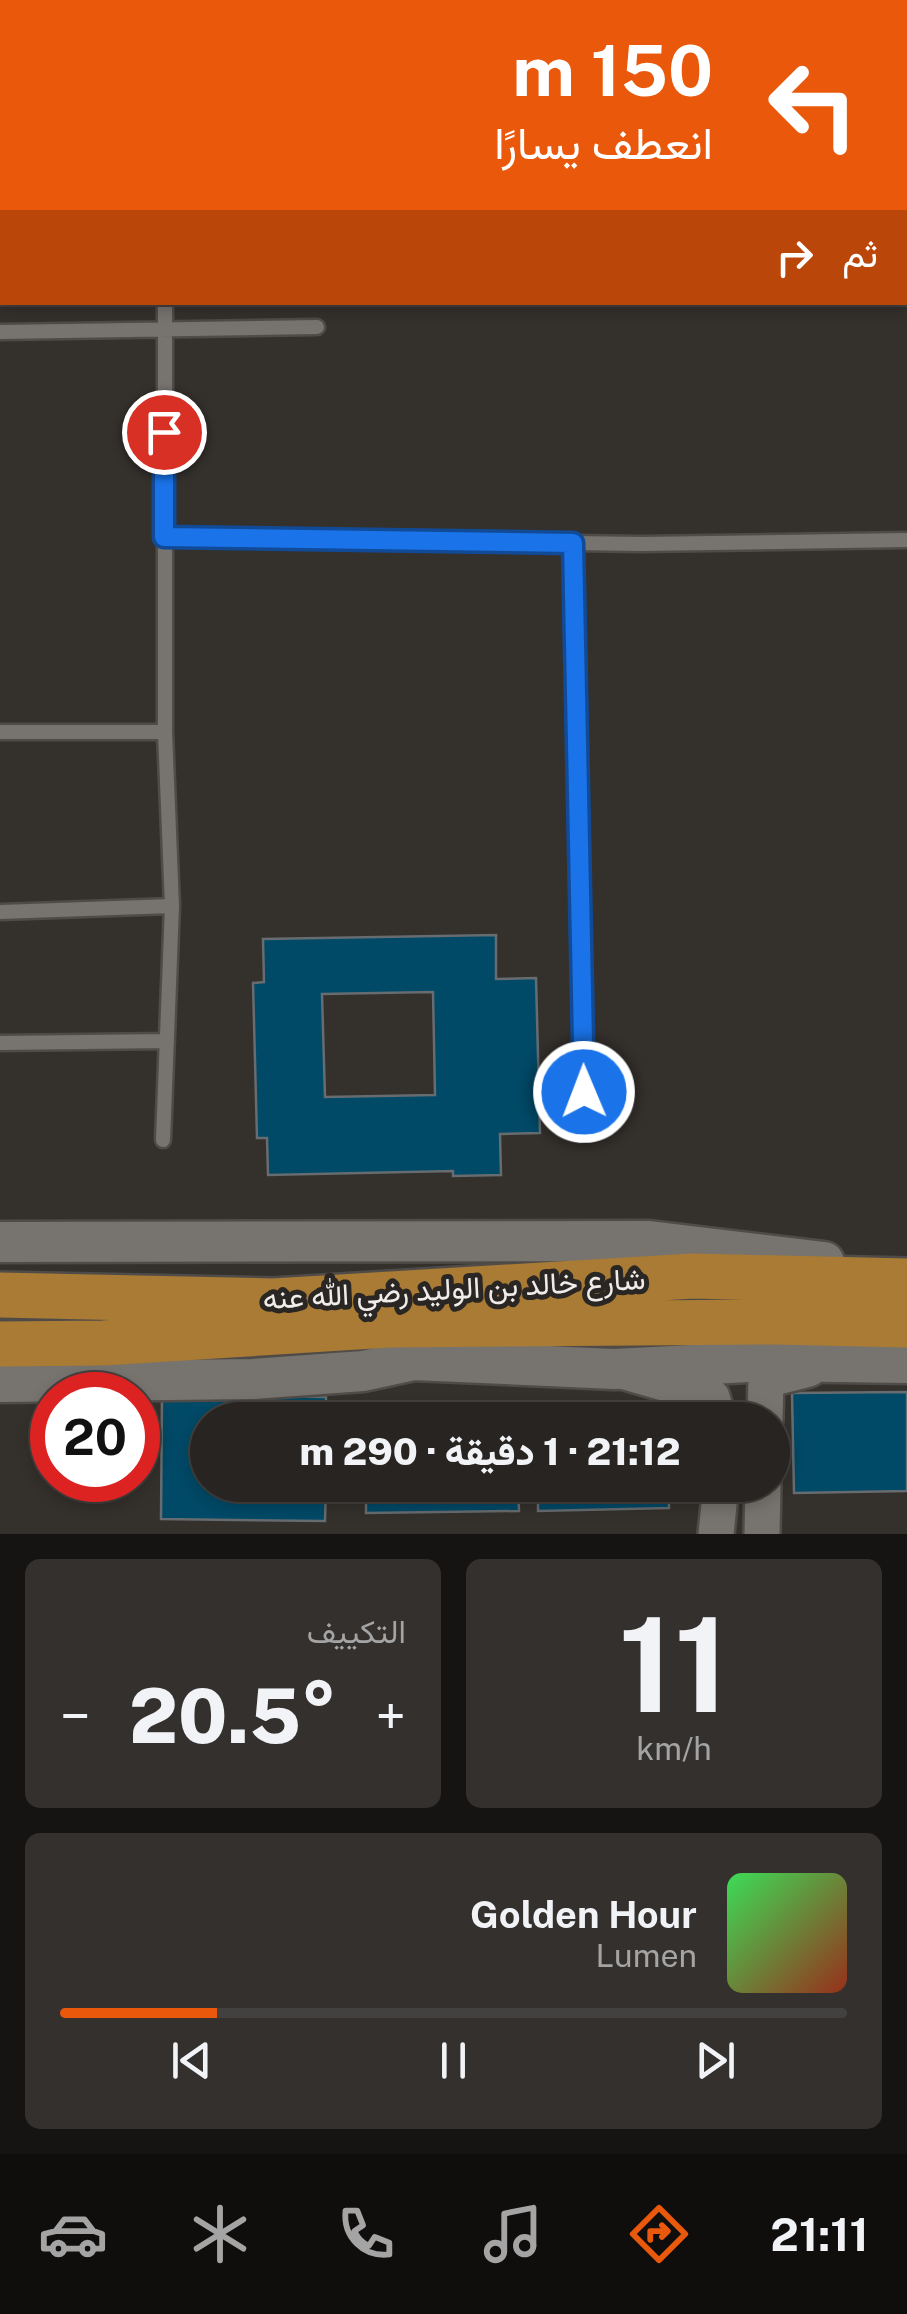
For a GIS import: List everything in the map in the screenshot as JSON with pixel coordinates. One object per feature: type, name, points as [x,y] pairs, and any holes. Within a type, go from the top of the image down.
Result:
[{"type":"main road","points":[[0,1242],[649,1241],[907,1272]]},
{"type":"main road","name":"شارع خالد بن الوليد رضي الله عنه","points":[[0,1295],[273,1301],[693,1276],[907,1280]]},
{"type":"main road","name":"شارع خالد بن الوليد رضي الله عنه","points":[[0,1344],[103,1343],[389,1326],[775,1322],[907,1326]]},
{"type":"main road","points":[[0,1382],[253,1378],[362,1371],[414,1360],[614,1369],[767,1361],[907,1362]]},
{"type":"street","points":[[765,1402],[766,1380],[834,1362]]},
{"type":"street","points":[[614,1369],[712,1396],[714,1402]]},
{"type":"street","points":[[716,1534],[719,1502]]},
{"type":"street","points":[[762,1534],[763,1502]]},
{"type":"lane","points":[[163,1140],[172,906],[165,732],[165,305]]},
{"type":"lane","points":[[0,332],[317,327]]},
{"type":"lane","points":[[164,537],[573,543],[907,540]]},
{"type":"lane","points":[[573,543],[584,1092]]},
{"type":"lane","points":[[0,732],[165,732]]},
{"type":"lane","points":[[0,912],[172,906]]},
{"type":"lane","points":[[0,1044],[167,1041]]},
{"type":"building","points":[[496,935],[496,979],[536,978],[540,1133],[500,1134],[501,1175],[453,1176],[453,1171],[268,1175],[267,1138],[257,1138],[253,983],[264,982],[263,939]],"holes":[[[433,992],[435,1095],[325,1097],[322,994]]]},
{"type":"building","points":[[907,1392],[907,1491],[794,1493],[792,1393]]},
{"type":"building","points":[[162,1395],[326,1397],[326,1402],[190,1402],[190,1502],[326,1502],[325,1521],[161,1519]]},
{"type":"building","points":[[366,1502],[519,1502],[519,1511],[366,1513]]},
{"type":"building","points":[[538,1502],[669,1502],[669,1508],[538,1511]]},
{"type":"route","points":[[164,432],[164,537],[573,543],[584,1092]]}]
